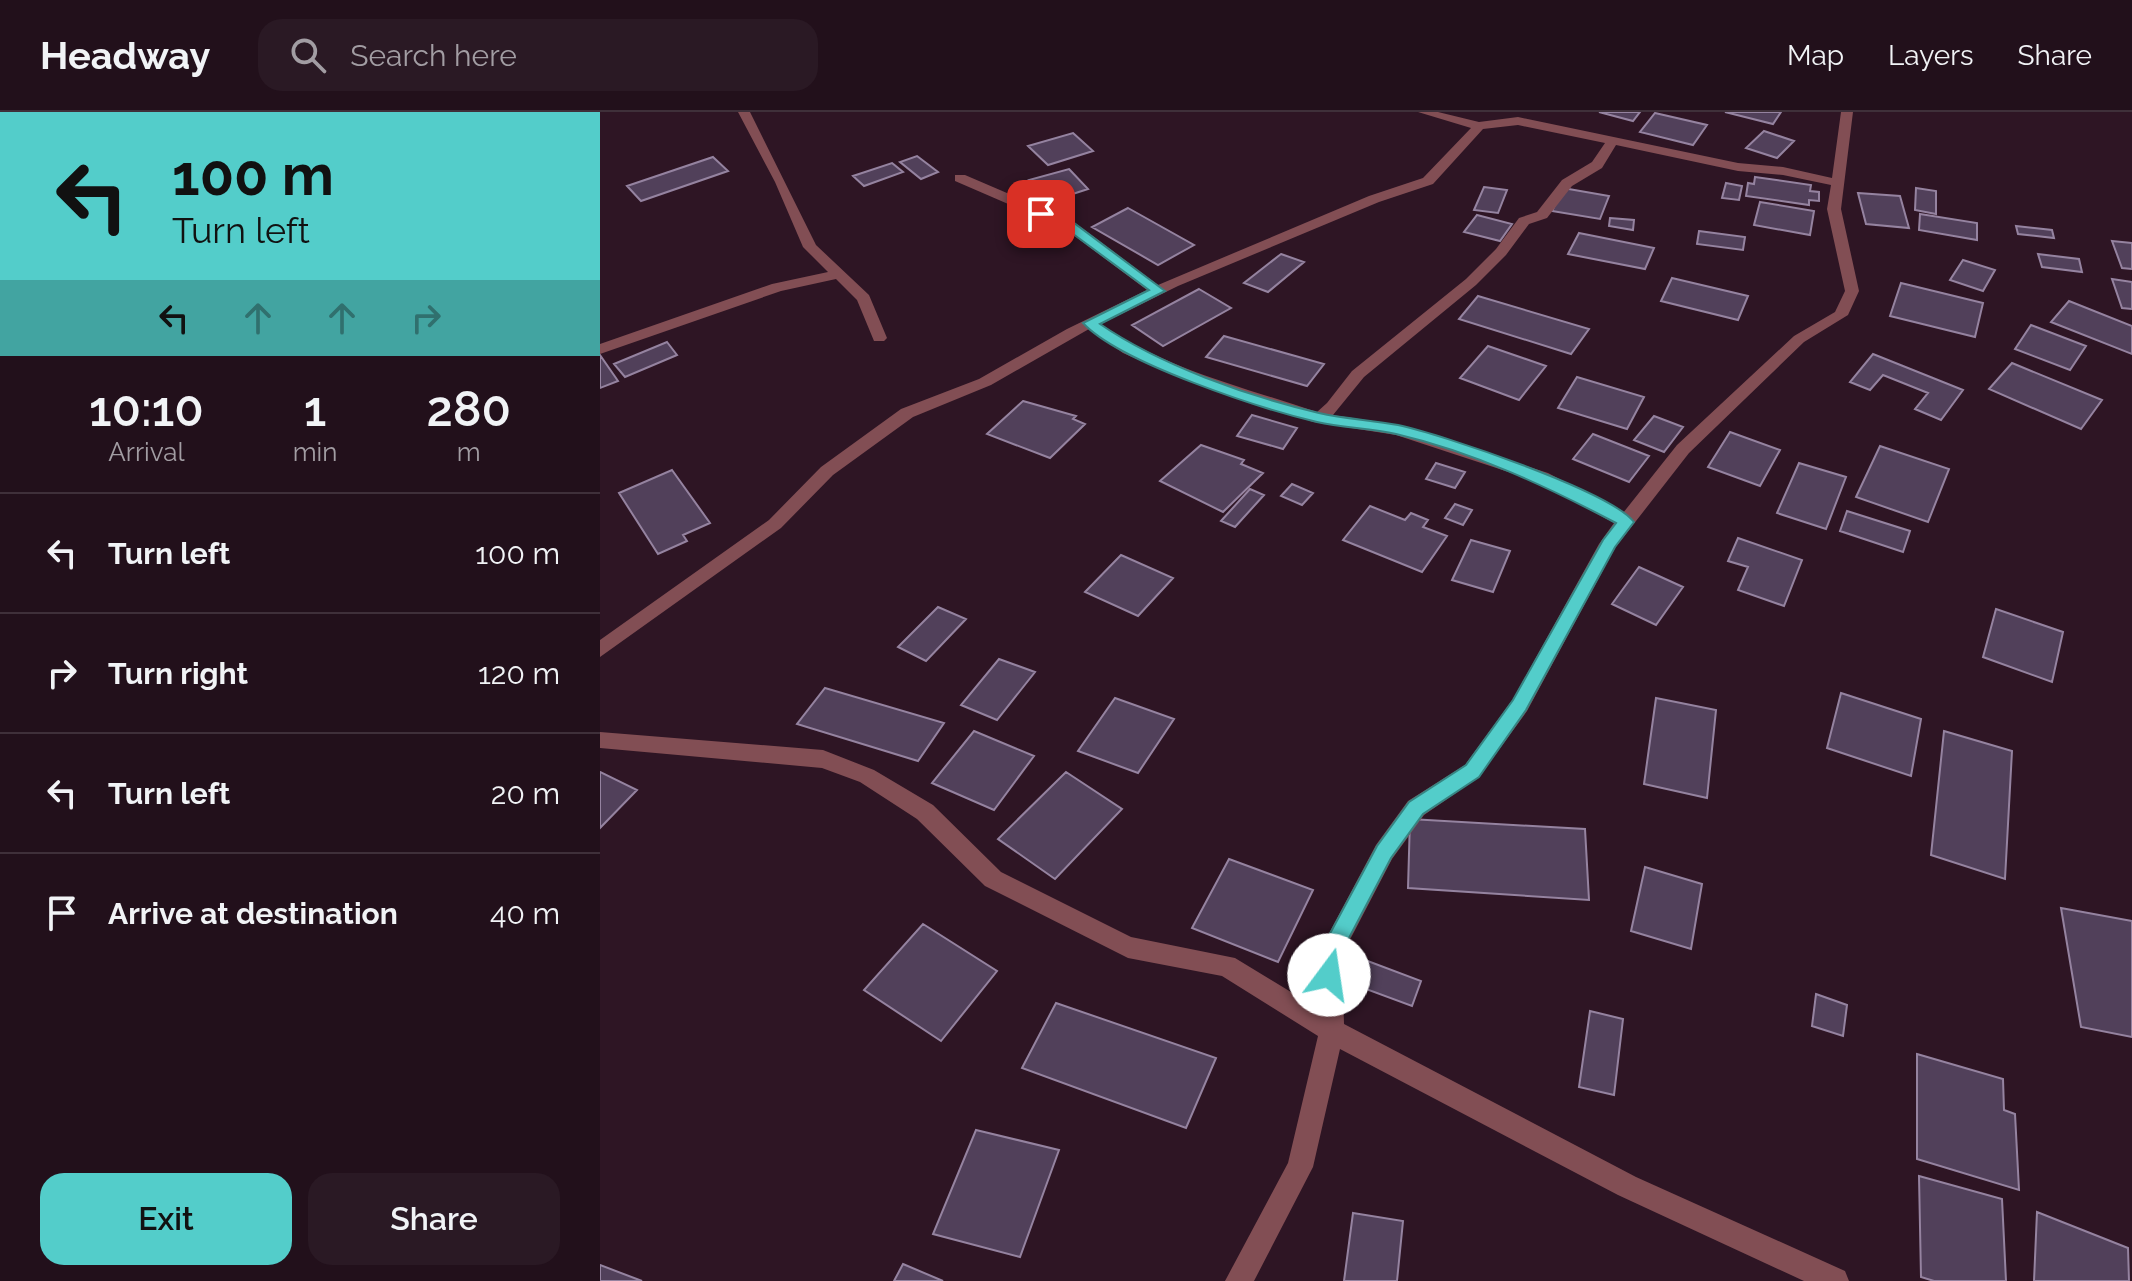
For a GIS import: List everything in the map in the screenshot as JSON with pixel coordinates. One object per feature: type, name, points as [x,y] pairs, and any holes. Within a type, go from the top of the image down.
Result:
[{"type":"street","points":[[744,112],[781,182],[810,247],[864,298],[879,338]]},
{"type":"street","points":[[1424,112],[1479,126],[1518,121],[1738,167],[1783,171],[1838,183]]},
{"type":"street","points":[[1239,1281],[1300,1167],[1332,1031],[1330,954],[1384,852],[1416,808],[1472,771],[1520,705],[1608,544],[1683,449],[1799,339],[1841,315],[1852,291],[1834,209],[1847,112]]},
{"type":"street","points":[[600,650],[775,524],[827,471],[907,413],[985,382],[1090,323],[1158,291],[1374,199],[1428,181],[1479,126]]},
{"type":"street","points":[[1319,418],[1333,407],[1358,374],[1471,282],[1501,252],[1524,221],[1542,215],[1567,183],[1597,165],[1614,139]]},
{"type":"street","points":[[960,178],[1069,225],[1158,291]]},
{"type":"street","points":[[600,349],[777,287],[840,274]]},
{"type":"street","points":[[1090,323],[1128,350],[1179,372],[1319,418],[1398,430],[1542,477],[1626,522]]},
{"type":"street","points":[[600,740],[823,759],[867,776],[925,812],[993,879],[1128,947],[1227,966],[1332,1031],[1627,1186],[1835,1281]]},
{"type":"building","points":[[1599,112],[1640,112],[1633,121]]},
{"type":"building","points":[[1725,112],[1781,112],[1773,124]]},
{"type":"building","points":[[1655,113],[1707,125],[1693,145],[1640,132]]},
{"type":"building","points":[[1764,131],[1794,141],[1777,158],[1746,148]]},
{"type":"building","points":[[1073,133],[1093,151],[1048,165],[1028,146]]},
{"type":"building","points":[[917,156],[938,172],[921,179],[900,162]]},
{"type":"building","points":[[713,157],[728,171],[641,201],[627,186]]},
{"type":"building","points":[[892,163],[903,172],[864,186],[853,176]]},
{"type":"building","points":[[1069,169],[1088,189],[1048,202],[1029,180]]},
{"type":"building","points":[[1755,177],[1811,185],[1810,191],[1819,192],[1819,201],[1809,200],[1809,205],[1746,196],[1748,183],[1754,184]]},
{"type":"building","points":[[1726,183],[1742,186],[1739,200],[1722,198]]},
{"type":"building","points":[[1484,187],[1507,190],[1498,213],[1474,210]]},
{"type":"building","points":[[1563,188],[1609,196],[1600,219],[1552,211]]},
{"type":"building","points":[[1916,188],[1936,191],[1936,214],[1915,210]]},
{"type":"building","points":[[1858,193],[1900,196],[1909,228],[1866,224]]},
{"type":"building","points":[[1760,202],[1814,211],[1810,235],[1754,225]]},
{"type":"building","points":[[1128,208],[1194,245],[1158,265],[1092,227]]},
{"type":"building","points":[[1920,214],[1977,223],[1977,240],[1919,230]]},
{"type":"building","points":[[1477,215],[1512,224],[1500,241],[1464,232]]},
{"type":"building","points":[[1610,218],[1634,220],[1633,230],[1609,226]]},
{"type":"building","points":[[2016,226],[2052,230],[2054,238],[2018,234]]},
{"type":"building","points":[[1699,231],[1745,237],[1743,250],[1697,244]]},
{"type":"building","points":[[1579,233],[1654,248],[1645,269],[1568,254]]},
{"type":"building","points":[[2112,241],[2132,243],[2132,269],[2122,268]]},
{"type":"building","points":[[1281,254],[1304,262],[1268,292],[1244,283]]},
{"type":"building","points":[[2038,254],[2079,259],[2082,272],[2042,267]]},
{"type":"building","points":[[1963,260],[1995,270],[1983,291],[1950,280]]},
{"type":"building","points":[[1672,278],[1748,296],[1738,320],[1661,301]]},
{"type":"building","points":[[2112,279],[2132,282],[2132,309],[2122,308]]},
{"type":"building","points":[[1901,283],[1983,303],[1975,337],[1890,316]]},
{"type":"building","points":[[1199,289],[1231,308],[1163,346],[1132,325]]},
{"type":"building","points":[[1478,296],[1589,329],[1571,354],[1459,319]]},
{"type":"building","points":[[2069,301],[2132,326],[2132,354],[2051,322]]},
{"type":"building","points":[[2031,325],[2086,346],[2070,370],[2015,349]]},
{"type":"building","points":[[1224,336],[1324,364],[1307,386],[1206,357]]},
{"type":"building","points":[[667,342],[677,355],[625,377],[614,364]]},
{"type":"building","points":[[1488,346],[1546,366],[1519,400],[1460,378]]},
{"type":"building","points":[[1873,354],[1963,390],[1941,420],[1915,409],[1928,393],[1883,375],[1870,390],[1850,382]]},
{"type":"building","points":[[600,355],[618,381],[600,388]]},
{"type":"building","points":[[2012,363],[2102,400],[2081,429],[1989,389]]},
{"type":"building","points":[[1577,377],[1644,397],[1627,429],[1558,408]]},
{"type":"building","points":[[1023,401],[1076,416],[1073,419],[1085,424],[1050,458],[987,434]]},
{"type":"building","points":[[1252,415],[1297,428],[1283,449],[1237,436]]},
{"type":"building","points":[[1654,416],[1683,427],[1664,452],[1634,440]]},
{"type":"building","points":[[1730,432],[1780,450],[1760,486],[1708,467]]},
{"type":"building","points":[[1593,434],[1649,456],[1629,482],[1573,459]]},
{"type":"building","points":[[1201,445],[1244,460],[1241,464],[1263,473],[1223,512],[1160,481]]},
{"type":"building","points":[[1880,446],[1949,469],[1928,522],[1856,497]]},
{"type":"building","points":[[1436,463],[1465,472],[1455,488],[1426,479]]},
{"type":"building","points":[[1799,463],[1846,477],[1826,529],[1777,513]]},
{"type":"building","points":[[672,470],[710,523],[683,535],[687,541],[658,554],[619,493]]},
{"type":"building","points":[[1292,484],[1313,493],[1302,505],[1281,496]]},
{"type":"building","points":[[1250,489],[1264,495],[1235,527],[1221,521]]},
{"type":"building","points":[[1455,504],[1472,510],[1463,525],[1445,518]]},
{"type":"building","points":[[1370,506],[1405,520],[1411,513],[1428,520],[1423,527],[1447,536],[1422,572],[1343,540]]},
{"type":"building","points":[[1847,511],[1910,531],[1903,552],[1840,531]]},
{"type":"building","points":[[1738,538],[1802,560],[1784,606],[1738,590],[1748,567],[1728,561]]},
{"type":"building","points":[[1471,540],[1510,551],[1493,592],[1452,580]]},
{"type":"building","points":[[1121,555],[1173,578],[1138,616],[1085,592]]},
{"type":"building","points":[[1639,567],[1683,587],[1656,625],[1612,604]]},
{"type":"building","points":[[938,607],[966,619],[926,661],[898,647]]},
{"type":"building","points":[[1996,609],[2063,632],[2052,682],[1983,657]]},
{"type":"building","points":[[999,659],[1035,672],[997,720],[961,705]]},
{"type":"building","points":[[825,688],[944,723],[918,761],[797,724]]},
{"type":"building","points":[[1841,693],[1921,719],[1911,776],[1827,748]]},
{"type":"building","points":[[1115,698],[1174,719],[1138,773],[1078,751]]},
{"type":"building","points":[[1656,698],[1716,710],[1707,798],[1644,784]]},
{"type":"building","points":[[974,731],[1034,756],[994,810],[932,783]]},
{"type":"building","points":[[1944,731],[2012,751],[2005,879],[1931,855]]},
{"type":"building","points":[[600,772],[637,790],[600,828]]},
{"type":"building","points":[[1066,772],[1122,809],[1055,879],[998,839]]},
{"type":"building","points":[[1410,819],[1585,829],[1589,900],[1408,888]]},
{"type":"building","points":[[1229,859],[1313,890],[1278,962],[1192,928]]},
{"type":"building","points":[[1645,867],[1702,884],[1691,949],[1631,931]]},
{"type":"building","points":[[2061,908],[2132,921],[2132,1037],[2081,1027]]},
{"type":"building","points":[[923,924],[997,971],[941,1041],[864,990]]},
{"type":"building","points":[[1357,957],[1421,981],[1412,1006],[1347,982]]},
{"type":"building","points":[[1816,994],[1847,1005],[1843,1036],[1812,1026]]},
{"type":"building","points":[[1056,1003],[1216,1058],[1186,1128],[1022,1068]]},
{"type":"building","points":[[1590,1011],[1623,1019],[1614,1095],[1579,1087]]},
{"type":"building","points":[[1917,1054],[2003,1079],[2004,1110],[2015,1114],[2019,1190],[1917,1159]]},
{"type":"building","points":[[976,1130],[1059,1150],[1020,1257],[933,1234]]},
{"type":"building","points":[[1919,1176],[2002,1199],[2006,1281],[1934,1281],[1921,1277]]},
{"type":"building","points":[[2037,1212],[2128,1248],[2129,1281],[2034,1281]]},
{"type":"building","points":[[1353,1213],[1403,1221],[1397,1281],[1344,1281]]},
{"type":"building","points":[[903,1264],[943,1281],[894,1281]]},
{"type":"building","points":[[600,1265],[642,1281],[600,1281]]},
{"type":"route","points":[[1041,214],[1069,225],[1113,254],[1158,291],[1090,323],[1128,350],[1240,394],[1319,418],[1398,430],[1542,477],[1626,522],[1608,544],[1520,705],[1472,771],[1416,808],[1384,852],[1330,954],[1329,975]]}]
